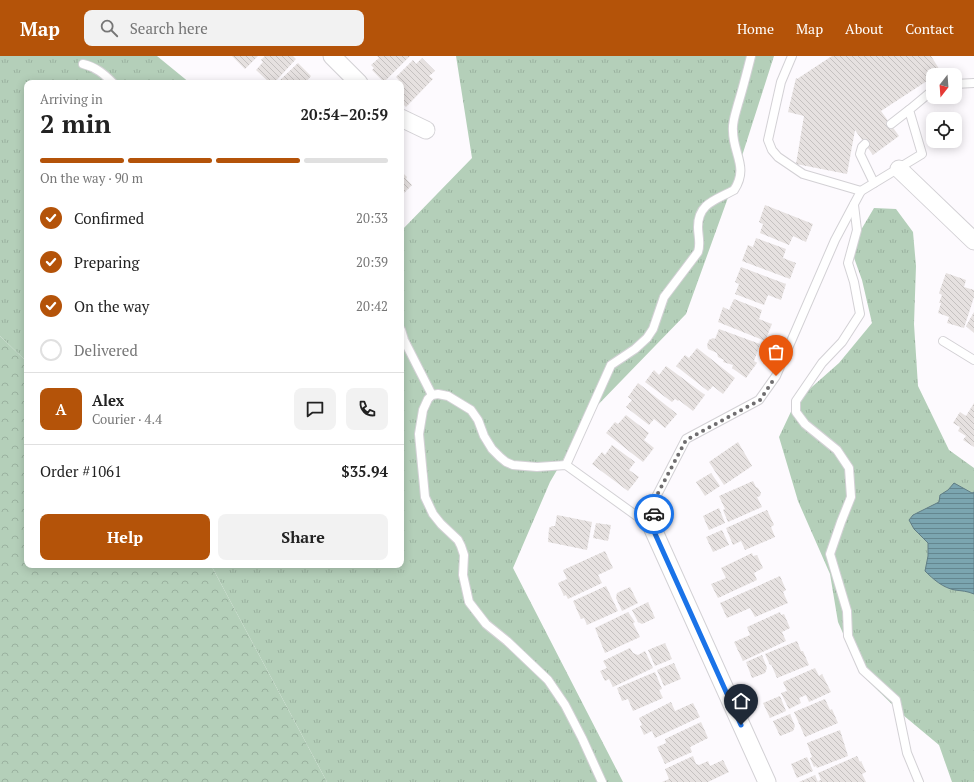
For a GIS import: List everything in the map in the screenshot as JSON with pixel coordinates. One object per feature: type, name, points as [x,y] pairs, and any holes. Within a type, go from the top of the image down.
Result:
[{"type":"street","points":[[332,56],[356,80]]},
{"type":"street","points":[[404,119],[426,130]]},
{"type":"street","points":[[899,169],[974,241]]},
{"type":"street","points":[[652,527],[767,782]]},
{"type":"lane","points":[[566,465],[611,366],[635,349],[647,338],[653,329],[664,297],[698,252],[700,246],[698,227],[699,219],[705,206],[734,190],[737,185],[741,167],[733,140],[732,130],[751,56]]},
{"type":"lane","points":[[792,56],[781,82],[768,140],[772,150],[803,174],[861,191]]},
{"type":"lane","points":[[83,64],[102,72],[111,80]]},
{"type":"lane","points":[[962,84],[974,83]]},
{"type":"lane","points":[[890,124],[926,96]]},
{"type":"lane","points":[[602,782],[565,705],[548,680],[507,641],[486,624],[469,602],[463,575],[464,554],[461,546],[458,540],[433,514],[425,497],[419,434],[423,410],[428,399],[432,395],[438,394],[448,396],[471,410],[478,420],[484,436],[492,449],[506,462],[513,465],[537,467],[566,465],[652,527],[657,495],[686,440],[760,400],[776,376],[834,240],[861,191],[922,154],[909,110]]},
{"type":"lane","points":[[865,144],[862,147],[860,154],[874,183]]},
{"type":"lane","points":[[854,204],[857,230],[848,263],[854,282],[860,314],[842,342],[822,363],[796,401],[796,412],[805,424],[837,450],[849,468],[851,498],[830,554],[847,611],[848,636],[863,670],[896,700],[907,753],[920,782]]},
{"type":"lane","points":[[404,340],[432,395]]},
{"type":"lane","points":[[943,341],[974,360]]},
{"type":"green space","points":[[0,56],[157,56],[186,80],[24,80],[24,359],[0,336]]},
{"type":"green space","points":[[456,56],[774,56],[734,181],[686,314],[591,412],[550,482],[513,568],[623,782],[327,782],[213,568],[404,568],[404,228],[472,158]]},
{"type":"green space","points":[[874,208],[896,209],[913,232],[916,266],[914,324],[918,386],[949,450],[974,468],[974,782],[952,782],[939,745],[903,715],[861,674],[838,622],[830,574],[798,501],[779,437],[796,401],[839,363],[872,323],[862,280],[853,255],[858,235]]},
{"type":"green space","points":[[0,336],[24,359],[24,568],[213,568],[327,782],[0,782]]},
{"type":"water","points":[[954,483],[972,493],[974,492],[974,594],[946,587],[925,571],[928,556],[928,543],[914,529],[909,520],[913,515],[939,502],[940,495],[948,490]]},
{"type":"building","points":[[232,56],[258,56],[245,69]]},
{"type":"building","points":[[265,56],[293,56],[296,59],[277,80],[267,80],[256,70],[263,62],[261,60]]},
{"type":"building","points":[[377,56],[410,56],[386,80],[382,80],[372,70],[374,68],[371,65],[379,58]]},
{"type":"building","points":[[832,56],[931,56],[938,68],[926,68],[926,82],[881,111],[899,136],[873,155],[855,130],[847,174],[796,164],[804,116],[788,112],[796,78],[797,79]]},
{"type":"building","points":[[422,58],[435,71],[429,76],[433,79],[406,107],[404,105],[404,80],[399,80],[396,77],[413,60],[416,64]]},
{"type":"building","points":[[298,63],[311,76],[308,80],[280,80]]},
{"type":"building","points":[[404,174],[407,177],[406,179],[412,185],[404,193]]},
{"type":"building","points":[[765,205],[813,224],[806,242],[793,236],[789,245],[760,233],[763,224],[759,222]]},
{"type":"building","points":[[756,238],[786,249],[783,258],[796,263],[790,279],[742,261],[748,245],[753,247]]},
{"type":"building","points":[[741,267],[786,284],[781,300],[768,295],[764,305],[735,294],[739,284],[735,282]]},
{"type":"building","points":[[946,273],[966,280],[964,287],[974,290],[974,297],[964,328],[947,323],[949,317],[938,313],[942,295],[939,293]]},
{"type":"building","points":[[734,299],[762,310],[759,319],[772,324],[765,341],[718,322],[723,307],[729,310]]},
{"type":"building","points":[[974,312],[974,333],[966,326]]},
{"type":"building","points":[[719,329],[760,344],[754,361],[757,363],[746,378],[732,368],[733,365],[723,362],[724,360],[718,357],[717,353],[708,349],[707,345],[709,340],[713,338],[715,339]]},
{"type":"building","points":[[697,348],[735,378],[723,394],[713,386],[708,391],[676,366],[685,355],[689,358]]},
{"type":"building","points":[[666,366],[705,395],[693,411],[679,400],[678,401],[675,399],[672,402],[645,382],[654,370],[659,375]]},
{"type":"building","points":[[638,383],[677,414],[665,428],[654,419],[649,425],[626,407],[632,400],[628,397]]},
{"type":"building","points":[[974,403],[974,447],[963,440],[966,436],[958,431],[960,427],[953,423],[960,412],[966,416]]},
{"type":"building","points":[[626,415],[649,433],[644,440],[654,448],[643,462],[606,433],[615,422],[618,424]]},
{"type":"building","points":[[738,442],[752,466],[724,485],[709,462]]},
{"type":"building","points":[[612,445],[635,462],[629,470],[639,477],[628,491],[592,464],[602,452],[605,455]]},
{"type":"building","points":[[711,473],[720,486],[705,496],[696,482]]},
{"type":"building","points":[[753,481],[761,493],[760,496],[757,497],[762,507],[728,522],[723,510],[725,509],[719,496]]},
{"type":"building","points":[[719,508],[725,523],[709,530],[703,516]]},
{"type":"building","points":[[767,510],[774,525],[771,527],[775,537],[745,550],[741,541],[733,545],[726,528]]},
{"type":"building","points":[[557,515],[592,522],[587,550],[548,542],[549,528],[555,526]]},
{"type":"building","points":[[596,523],[611,525],[608,541],[593,538]]},
{"type":"building","points":[[722,530],[729,545],[713,552],[706,537]]},
{"type":"building","points":[[605,551],[613,568],[598,575],[602,583],[568,599],[566,595],[564,596],[558,583],[567,579],[563,570]]},
{"type":"building","points":[[752,553],[753,556],[757,555],[763,568],[754,573],[757,580],[718,598],[711,584],[726,578],[721,568]]},
{"type":"building","points":[[780,576],[786,590],[783,592],[788,603],[755,617],[750,608],[727,618],[720,603]]},
{"type":"building","points":[[606,586],[618,611],[587,625],[584,618],[581,619],[573,601]]},
{"type":"building","points":[[630,587],[638,603],[622,611],[616,598],[617,593]]},
{"type":"building","points":[[648,602],[655,618],[642,624],[638,622],[632,610]]},
{"type":"building","points":[[628,612],[635,622],[633,623],[640,637],[605,653],[595,628]]},
{"type":"building","points":[[780,612],[781,615],[784,614],[790,628],[782,632],[786,641],[743,661],[734,642],[750,635],[747,627]]},
{"type":"building","points":[[797,641],[809,665],[777,678],[765,654]]},
{"type":"building","points":[[665,643],[672,659],[655,666],[648,650]]},
{"type":"building","points":[[630,648],[633,653],[638,655],[645,651],[653,668],[613,687],[609,679],[605,681],[600,671],[607,668],[603,661]]},
{"type":"building","points":[[762,655],[767,668],[765,673],[752,678],[746,662]]},
{"type":"building","points":[[674,663],[681,679],[664,686],[657,670]]},
{"type":"building","points":[[815,668],[819,676],[822,674],[831,692],[809,702],[806,695],[799,698],[801,703],[789,709],[781,693],[787,691],[783,682]]},
{"type":"building","points":[[655,672],[662,689],[659,690],[663,698],[633,711],[628,699],[622,701],[617,688]]},
{"type":"building","points":[[780,696],[786,711],[770,718],[763,703]]},
{"type":"building","points":[[825,699],[830,710],[832,709],[838,723],[805,737],[794,712]]},
{"type":"building","points":[[671,702],[675,711],[693,703],[700,717],[655,738],[652,731],[644,735],[640,726],[642,725],[639,718]]},
{"type":"building","points":[[790,714],[795,726],[793,731],[780,736],[773,721]]},
{"type":"building","points":[[701,722],[708,738],[690,747],[692,752],[665,764],[657,747],[666,743],[665,739]]},
{"type":"building","points":[[840,730],[848,756],[817,768],[816,766],[814,767],[810,758],[812,757],[807,743]]},
{"type":"building","points":[[693,756],[696,764],[699,765],[708,761],[710,766],[723,760],[729,772],[708,782],[662,782],[669,779],[665,769]]},
{"type":"building","points":[[857,756],[866,772],[862,774],[866,782],[818,781],[821,780],[818,773]]},
{"type":"building","points":[[807,757],[813,771],[797,778],[791,764]]},
{"type":"building","points":[[815,775],[818,782],[799,782]]},
{"type":"way so far","points":[[654,514],[657,495],[686,440],[760,400],[776,376]]},
{"type":"route","points":[[654,514],[652,527],[741,725]]}]
